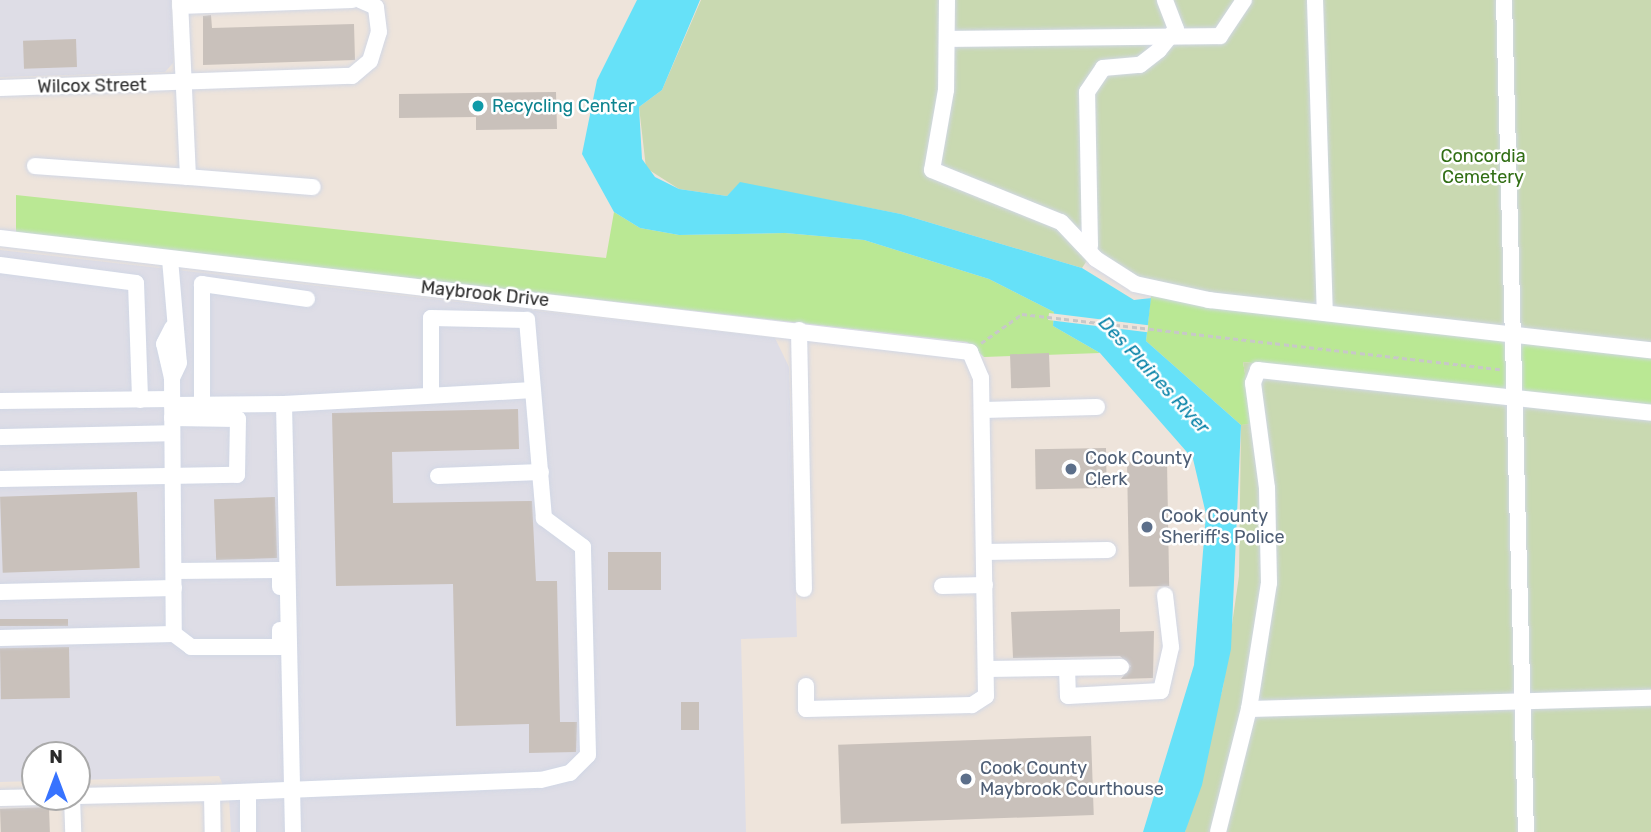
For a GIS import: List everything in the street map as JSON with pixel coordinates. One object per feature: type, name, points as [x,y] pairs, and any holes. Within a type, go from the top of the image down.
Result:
[{"type":"street","points":[[188,177],[180,3],[352,0]]},
{"type":"street","name":"Wilcox Street","points":[[0,88],[183,84],[352,76],[370,61],[379,32],[376,7],[360,0]]},
{"type":"street","points":[[947,0],[950,38],[932,170],[1061,222],[1090,246],[1104,265],[1153,290],[1651,350]]},
{"type":"street","points":[[1090,246],[1090,83],[1103,68],[1149,60],[1170,36],[1176,21],[1165,0]]},
{"type":"street","points":[[950,38],[1220,36],[1244,0]]},
{"type":"street","points":[[1315,0],[1325,312]]},
{"type":"street","points":[[1504,0],[1526,832]]},
{"type":"street","points":[[35,166],[313,187]]},
{"type":"street","name":"Maybrook Drive","points":[[0,238],[970,352]]},
{"type":"street","points":[[170,258],[172,328],[164,344],[172,378],[174,634]]},
{"type":"street","points":[[0,265],[136,283],[140,400]]},
{"type":"street","points":[[202,405],[202,284],[307,299]]},
{"type":"street","points":[[91,797],[541,780],[570,772],[588,755],[583,547],[544,518],[527,320],[431,318],[431,394]]},
{"type":"street","points":[[799,330],[804,589]]},
{"type":"street","points":[[806,686],[806,709],[978,704],[986,696],[982,410],[979,368],[970,352]]},
{"type":"street","points":[[1218,832],[1248,709],[1269,583],[1267,488],[1253,383],[1258,370],[1651,413]]},
{"type":"street","points":[[0,437],[172,414],[202,405],[284,404],[533,390]]},
{"type":"street","points":[[0,401],[140,400],[172,414],[238,419],[237,475],[0,479]]},
{"type":"street","points":[[284,404],[293,832]]},
{"type":"street","points":[[982,410],[1097,407]]},
{"type":"street","points":[[438,476],[541,472]]},
{"type":"street","points":[[985,552],[1108,550]]},
{"type":"street","points":[[0,638],[174,634],[191,647],[280,648],[280,570],[174,571]]},
{"type":"street","points":[[942,586],[985,585]]},
{"type":"street","points":[[0,592],[174,588]]},
{"type":"street","points":[[1067,668],[1068,696],[1161,691],[1171,647],[1165,595]]},
{"type":"street","points":[[987,669],[1121,667]]},
{"type":"street","points":[[1248,709],[1524,704],[1651,698]]},
{"type":"street","points":[[248,792],[248,832]]},
{"type":"street","points":[[212,793],[213,832]]},
{"type":"street","points":[[0,798],[21,798]]},
{"type":"street","points":[[72,832],[73,811]]},
{"type":"path","points":[[970,352],[1018,314],[1514,371]]},
{"type":"shaded area","points":[[0,0],[171,0],[173,63],[165,72],[0,77]]},
{"type":"shaded area","points":[[0,250],[775,338],[789,367],[797,637],[741,639],[746,832],[231,832],[229,798],[219,776],[91,780],[91,741],[21,741],[21,781],[0,782]]},
{"type":"green space","name":"Concordia Cemetery","points":[[701,0],[1651,0],[1651,354],[1141,293],[1088,259],[1082,268],[901,214],[740,183],[727,196],[679,189],[646,168],[639,107],[662,90]]},
{"type":"green space","points":[[16,195],[606,258],[614,212],[640,228],[679,235],[785,233],[864,240],[989,279],[1054,312],[1053,326],[1100,353],[984,357],[967,342],[16,233]]},
{"type":"green space","points":[[1151,295],[1651,354],[1651,407],[1243,362],[1254,424],[1241,425],[1146,341]]},
{"type":"green space","points":[[1243,362],[1651,407],[1651,832],[1185,832],[1223,687],[1239,576],[1241,425],[1253,423]]},
{"type":"water","name":"Des Plaines River","points":[[637,0],[700,0],[662,90],[639,107],[642,159],[655,177],[679,189],[727,196],[740,182],[901,214],[1082,268],[1134,300],[1151,298],[1146,341],[1241,425],[1231,649],[1202,785],[1185,832],[1143,832],[1194,665],[1206,514],[1193,459],[1100,353],[1053,326],[1054,312],[989,279],[864,240],[785,233],[679,235],[640,228],[614,212],[582,154],[597,80]]},
{"type":"pier","points":[[1049,313],[1148,325],[1147,332],[1048,320]]},
{"type":"building","points":[[211,15],[212,28],[354,24],[355,60],[203,65],[203,16]]},
{"type":"building","points":[[76,39],[77,67],[24,69],[23,41]]},
{"type":"building","name":"Recycling Center","points":[[556,92],[557,129],[476,130],[476,117],[399,118],[399,94]]},
{"type":"building","points":[[1049,353],[1050,387],[1011,388],[1010,354]]},
{"type":"building","points":[[518,409],[519,449],[392,452],[393,503],[532,501],[536,581],[557,581],[560,722],[577,722],[576,752],[529,753],[529,724],[456,726],[453,584],[336,586],[332,413]]},
{"type":"building","name":"Cook County Clerk","points":[[1106,448],[1107,488],[1036,489],[1035,449]]},
{"type":"building","name":"Cook County Sheriff's Police","points":[[1167,461],[1169,586],[1129,587],[1127,462]]},
{"type":"building","points":[[137,492],[140,568],[3,573],[0,497]]},
{"type":"building","points":[[275,497],[277,558],[216,560],[214,499]]},
{"type":"building","points":[[608,552],[661,552],[661,590],[608,590]]},
{"type":"building","points":[[1120,609],[1120,632],[1154,631],[1153,678],[1121,679],[1131,666],[1120,656],[1013,658],[1011,612]]},
{"type":"building","points":[[0,619],[68,619],[68,626],[0,626]]},
{"type":"building","points":[[69,647],[70,698],[1,699],[0,648]]},
{"type":"building","points":[[681,702],[699,702],[699,730],[681,730]]},
{"type":"building","name":"Cook County Maybrook Courthouse","points":[[1091,736],[1094,815],[841,824],[838,745]]},
{"type":"building","points":[[0,809],[49,811],[50,832],[1,832]]},
{"type":"place","name":"Recycling Center","points":[[478,106]]},
{"type":"place","name":"Cook County Clerk","points":[[1071,469]]},
{"type":"place","name":"Cook County Sheriff's Police","points":[[1147,527]]},
{"type":"place","name":"Cook County Maybrook Courthouse","points":[[966,779]]}]
